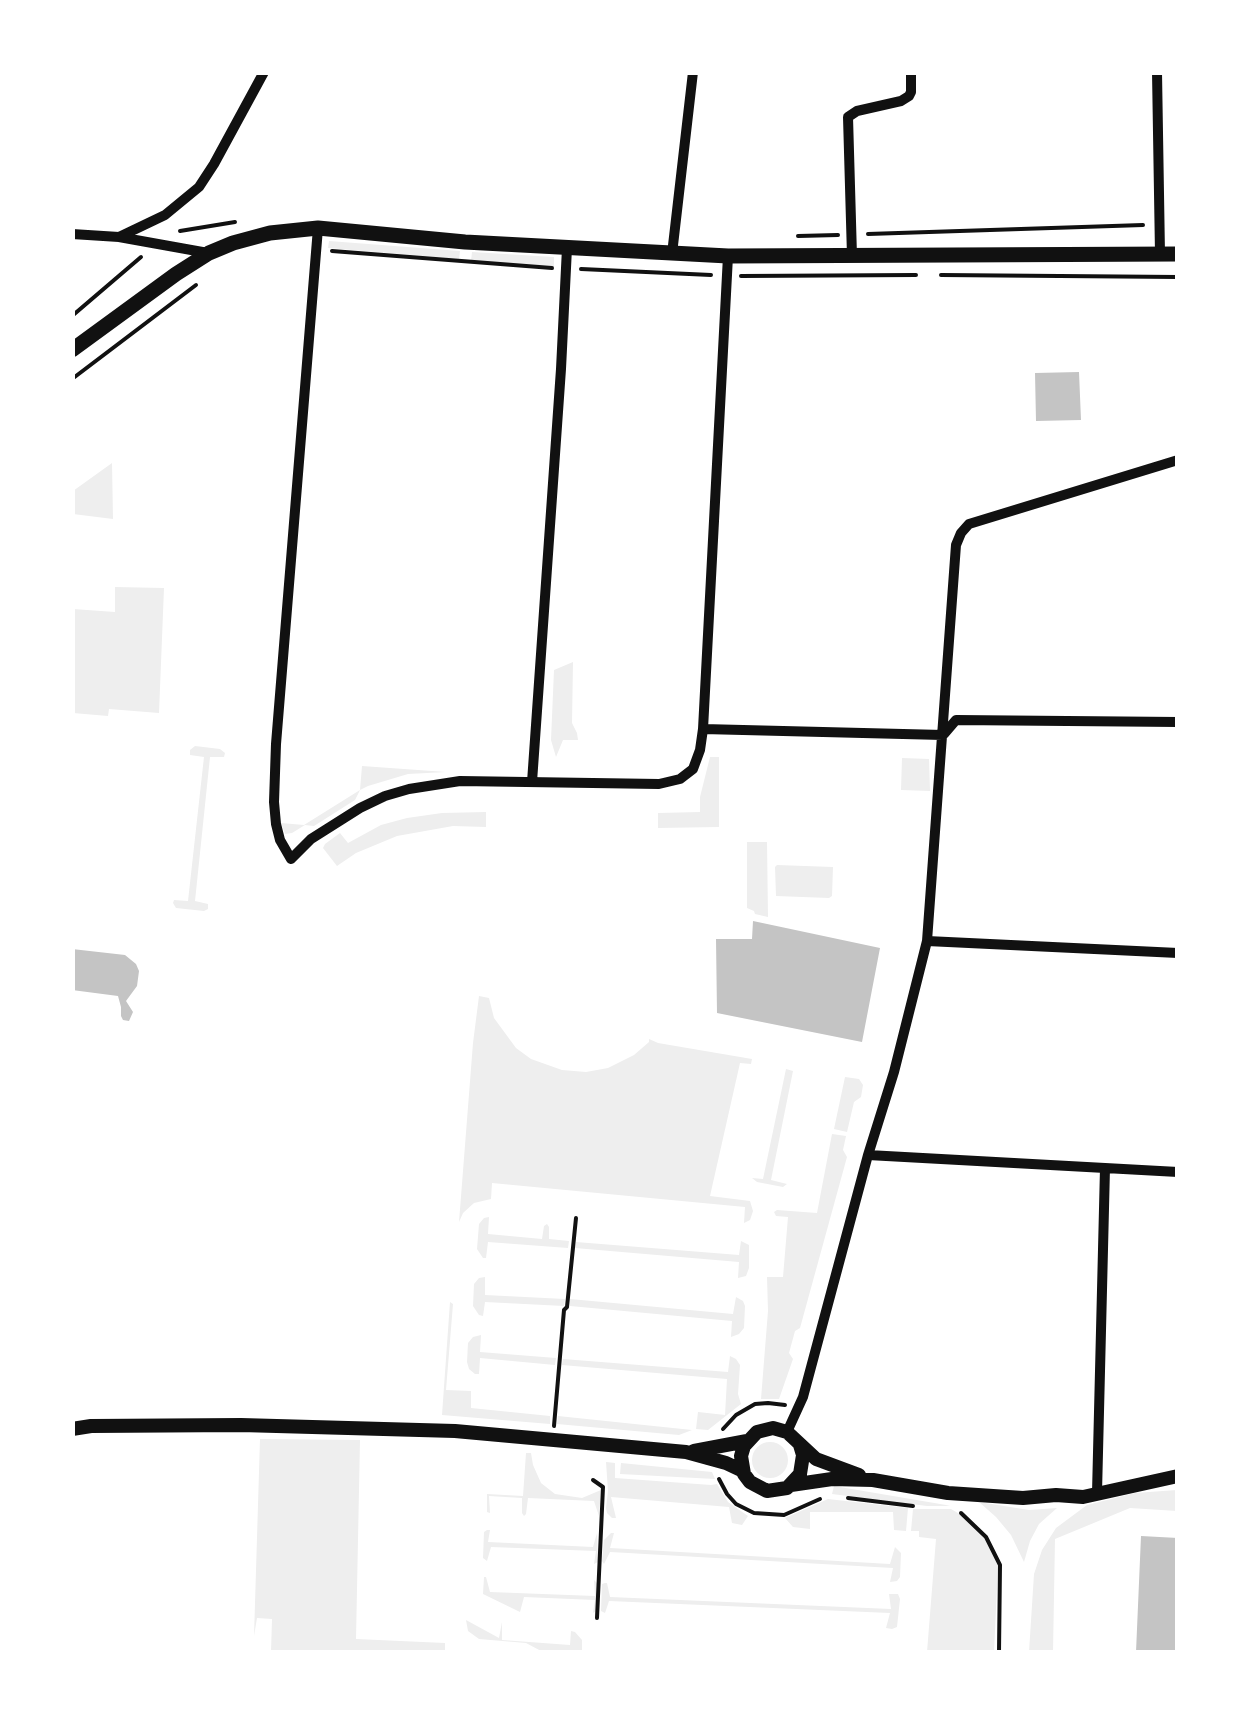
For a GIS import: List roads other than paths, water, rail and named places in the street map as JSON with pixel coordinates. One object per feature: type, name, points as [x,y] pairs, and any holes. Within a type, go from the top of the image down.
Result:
[{"type":"main road","points":[[72,350],[208,254],[270,233],[318,228],[465,242],[728,256],[1178,254]]},
{"type":"street","points":[[118,237],[165,215],[199,187],[264,72]]},
{"type":"street","points":[[672,254],[693,72]]},
{"type":"street","points":[[852,256],[848,117],[857,110],[905,99],[911,92],[911,72]]},
{"type":"street","points":[[1157,72],[1160,254]]},
{"type":"street","points":[[318,228],[276,744],[274,802],[281,843],[291,859],[311,839],[372,802],[400,792],[450,781],[647,784],[675,780],[695,765],[701,748],[728,256]]},
{"type":"street","points":[[72,234],[118,237],[208,254]]},
{"type":"street","points":[[532,782],[567,248]]},
{"type":"street","points":[[786,1432],[803,1397],[927,940],[956,545],[969,524],[1178,460]]},
{"type":"street","points":[[943,735],[956,720],[1178,722]]},
{"type":"street","points":[[702,729],[943,735]]},
{"type":"street","points":[[927,940],[1178,953]]},
{"type":"street","points":[[868,1155],[1178,1172]]},
{"type":"street","points":[[1097,1492],[1105,1168]]},
{"type":"street","points":[[72,1430],[91,1426],[241,1425],[454,1430],[686,1452],[743,1471]]},
{"type":"street","points":[[874,1480],[832,1479],[767,1491],[750,1482],[743,1471],[741,1456],[747,1441],[766,1429],[786,1432],[824,1462],[874,1480],[948,1494],[1022,1498],[1083,1497],[1178,1476]]},
{"type":"street","points":[[686,1452],[747,1441]]},
{"type":"street","points":[[790,1485],[804,1464],[800,1446]]}]
